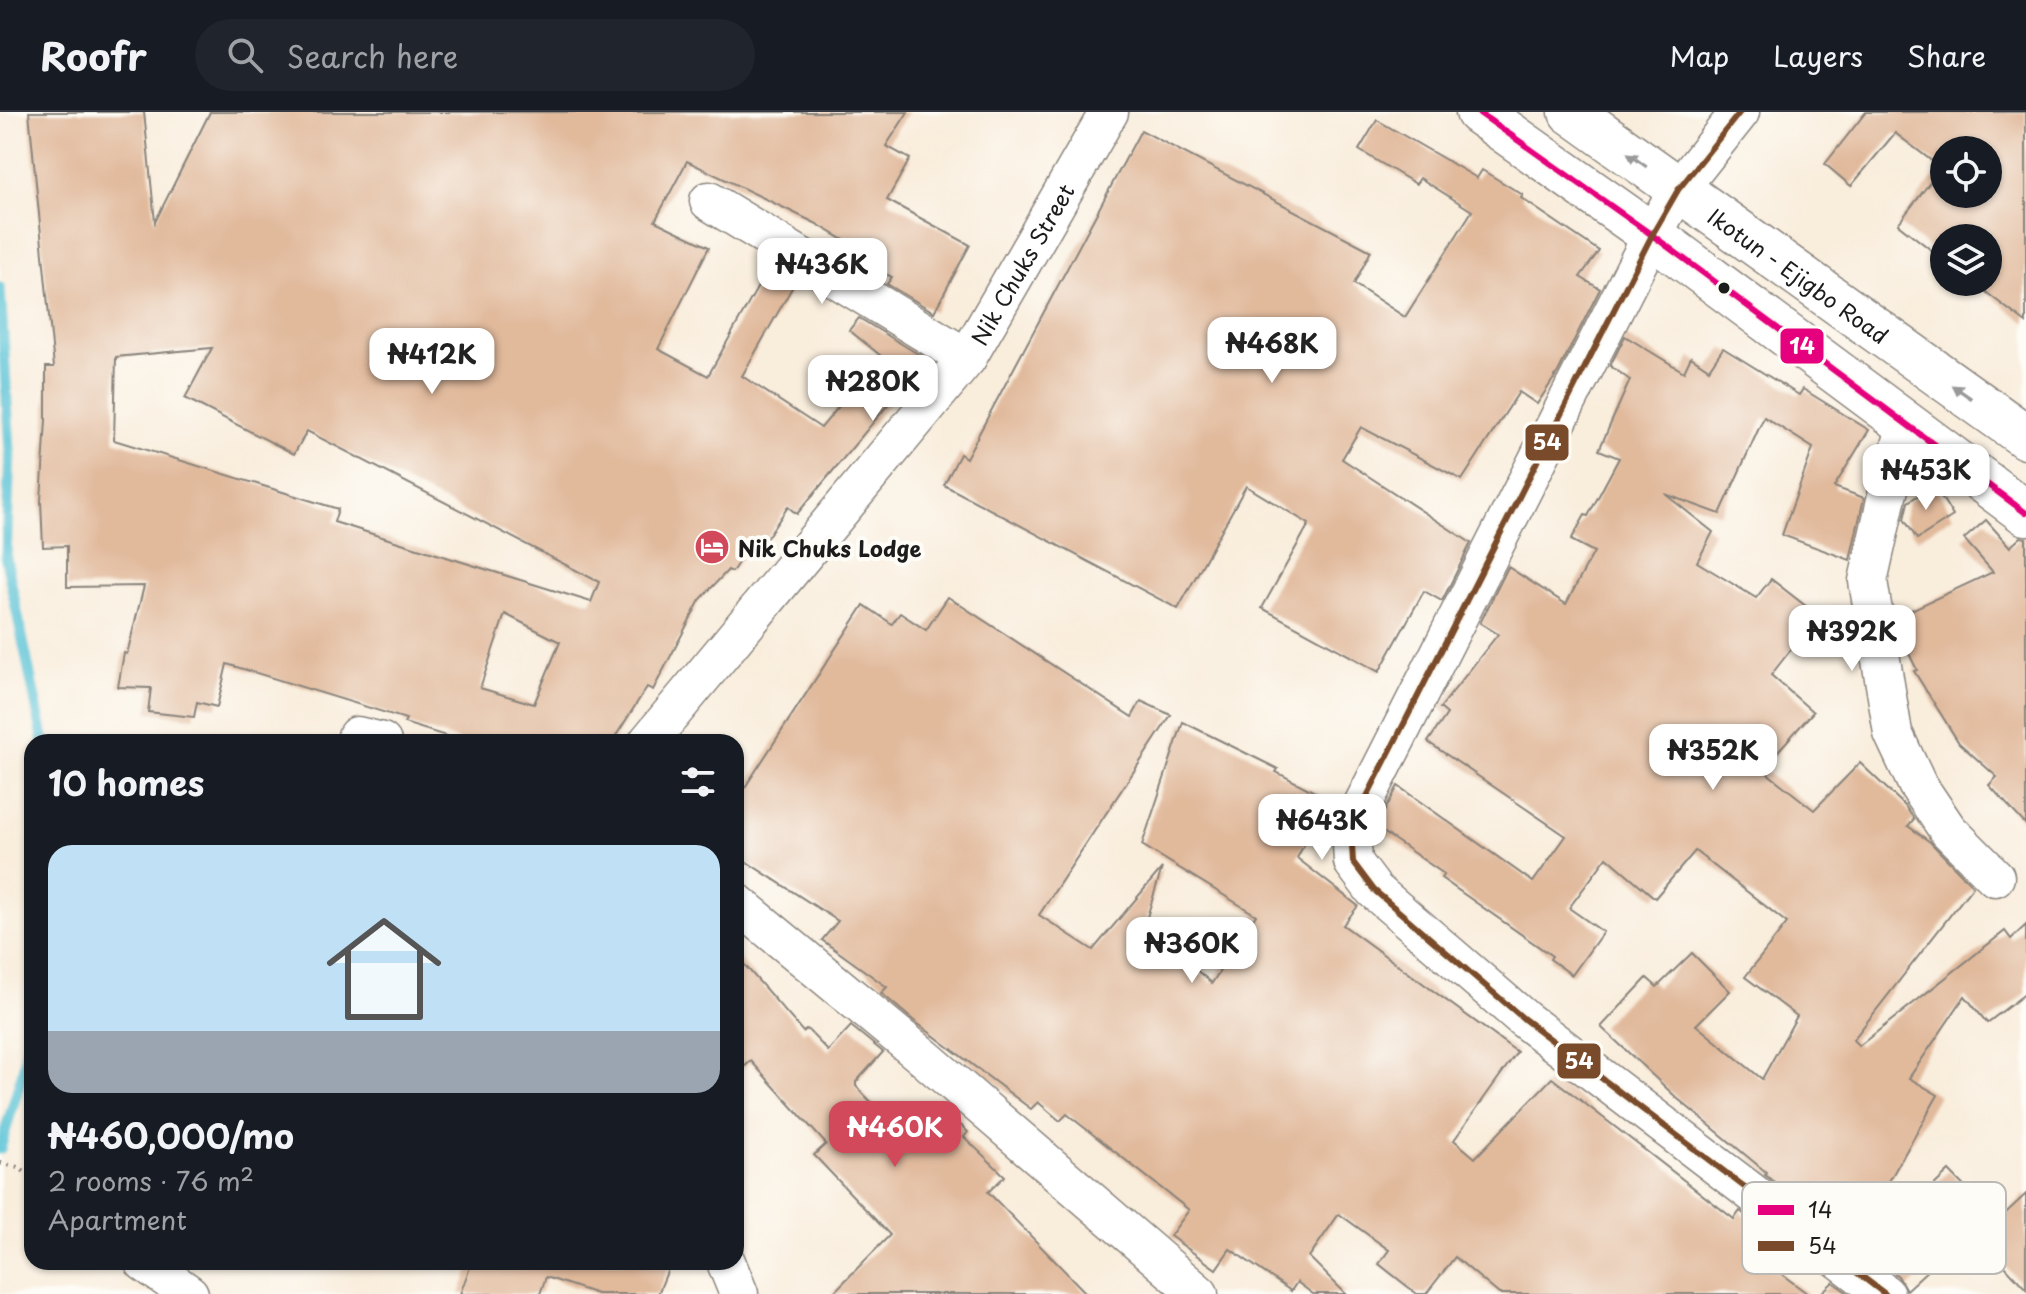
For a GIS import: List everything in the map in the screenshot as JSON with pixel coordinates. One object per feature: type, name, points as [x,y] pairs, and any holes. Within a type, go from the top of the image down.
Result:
[{"type":"main road","points":[[1478,112],[1652,235],[2026,513]]},
{"type":"main road","name":"Ikotun - Ejigbo Road","points":[[1571,112],[2026,437]]},
{"type":"street","name":"Nik Chuks Street","points":[[655,734],[967,358],[1109,112]]},
{"type":"street","points":[[1740,112],[1678,190],[1652,235],[1351,828],[1353,862],[1374,890],[1524,1019],[1742,1185]]},
{"type":"street","points":[[709,201],[967,358]]},
{"type":"street","points":[[1907,424],[1868,581],[1893,733],[1917,784],[1948,830],[1995,877]]},
{"type":"street","points":[[744,909],[926,1059],[1199,1294]]},
{"type":"street","points":[[155,1270],[189,1294]]},
{"type":"street","points":[[729,1270],[739,1294]]},
{"type":"street","points":[[1859,1274],[1885,1294]]},
{"type":"path","points":[[0,1163],[24,1171]]},
{"type":"building","points":[[29,112],[144,112],[155,222],[210,112],[908,112],[886,146],[910,159],[887,200],[970,245],[934,312],[887,284],[892,277],[867,264],[871,256],[815,223],[687,161],[655,221],[709,247],[658,349],[708,376],[766,272],[793,286],[742,376],[821,428],[881,356],[849,330],[859,318],[926,359],[797,514],[788,507],[763,543],[755,537],[732,572],[728,570],[700,600],[653,690],[647,687],[617,734],[439,734],[404,723],[406,719],[227,664],[217,707],[197,702],[194,717],[148,712],[151,688],[118,687],[124,653],[127,654],[144,586],[67,587],[67,546],[43,547],[41,501],[46,367],[54,367]],"holes":[[[212,348],[185,398],[294,454],[307,431],[599,582],[591,602],[334,522],[338,509],[114,440],[116,357]],[[505,614],[560,642],[534,704],[480,688]]]},
{"type":"building","points":[[1866,112],[2026,112],[2026,323],[1991,296],[2002,296],[2002,224],[1930,224],[1930,249],[1898,224],[1930,182],[1930,208],[2002,208],[2002,136],[1930,136],[1930,160],[1895,133],[1851,186],[1825,164]]},
{"type":"building","points":[[1377,120],[1477,178],[1482,170],[1523,195],[1521,198],[1599,251],[1580,277],[1600,289],[1558,372],[1537,404],[1519,392],[1462,480],[1361,427],[1342,459],[1471,543],[1442,601],[1424,591],[1379,672],[1262,608],[1309,524],[1246,486],[1178,609],[944,485],[960,454],[966,458],[1141,130],[1371,251],[1354,284],[1405,317],[1472,211],[1420,178],[1416,184],[1359,150]]},
{"type":"building","points":[[1625,336],[1684,372],[1691,357],[1709,369],[1723,348],[1799,395],[1803,389],[1869,430],[1834,487],[1864,498],[1850,560],[1782,535],[1813,448],[1764,417],[1720,514],[1665,494],[1713,532],[1697,562],[1756,598],[1771,579],[1807,607],[1796,621],[1806,630],[1771,675],[1813,712],[1762,769],[1814,810],[1860,763],[1905,806],[1914,819],[1908,826],[1930,842],[1973,886],[1853,1040],[1859,1046],[2005,931],[2011,939],[2026,925],[2026,993],[1987,1023],[1965,996],[1909,1078],[1938,1095],[1889,1182],[1774,1182],[1601,1027],[1647,978],[1657,987],[1692,953],[1730,991],[1696,1025],[1762,1079],[1797,1016],[1745,977],[1787,923],[1695,851],[1655,898],[1607,857],[1569,908],[1603,932],[1572,975],[1550,959],[1552,956],[1441,878],[1444,874],[1376,827],[1398,786],[1533,882],[1566,836],[1428,742],[1447,714],[1440,708],[1498,634],[1480,623],[1508,567],[1566,604],[1594,552],[1571,540],[1585,515],[1588,516],[1619,458],[1599,450],[1630,380],[1610,366]]},
{"type":"building","points":[[1934,485],[1953,516],[1917,539],[1904,519],[1908,502]]},
{"type":"building","points":[[1986,520],[2010,547],[2021,537],[2026,538],[2026,825],[1989,785],[1997,777],[1959,743],[1914,671],[1917,670],[1898,631],[1896,617],[1993,572],[1964,539]]},
{"type":"building","points":[[948,597],[1132,717],[1141,701],[1171,715],[1039,915],[1093,950],[1162,868],[1144,927],[1212,983],[1256,915],[1142,845],[1183,722],[1278,769],[1276,772],[1328,799],[1297,858],[1358,906],[1343,925],[1517,1052],[1454,1140],[1475,1158],[1552,1078],[1734,1219],[1740,1211],[1742,1213],[1742,1274],[1781,1274],[1808,1294],[1499,1294],[1455,1257],[1426,1294],[1417,1294],[1379,1264],[1389,1250],[1339,1214],[1309,1257],[1346,1294],[1313,1294],[1297,1282],[1291,1291],[1230,1249],[1216,1269],[1170,1236],[1189,1210],[1067,1114],[1060,1121],[1038,1102],[1031,1109],[913,1020],[881,993],[887,987],[822,940],[838,921],[744,860],[744,789],[864,605],[892,624],[900,613],[926,630]]},
{"type":"building","points":[[744,964],[803,1032],[807,1029],[828,1051],[851,1026],[883,1052],[856,1082],[856,1086],[913,1146],[947,1112],[968,1132],[964,1137],[1005,1176],[988,1192],[1087,1294],[832,1294],[890,1235],[814,1155],[826,1144],[751,1061],[744,1067]]},
{"type":"building","points":[[1949,1171],[1960,1182],[1937,1182]]},
{"type":"building","points":[[2026,1194],[2026,1289],[2006,1267],[2006,1213]]},
{"type":"building","points":[[469,1270],[668,1270],[658,1294],[597,1294],[546,1277],[540,1294],[460,1294]]},
{"type":"building","points":[[1895,1274],[1923,1274],[1906,1290]]},
{"type":"building","points":[[1833,1282],[1849,1294],[1820,1294]]},
{"type":"waterway","points":[[0,288],[10,450],[6,559],[42,734]]},
{"type":"waterway","points":[[0,1149],[24,1065]]},
{"type":"transit line","name":"14","points":[[1478,112],[1652,235],[2026,513]]},
{"type":"transit line","name":"54","points":[[1740,112],[1678,190],[1652,235],[1351,828],[1353,862],[1374,890],[1524,1019],[1742,1185]]},
{"type":"transit line","name":"54","points":[[1859,1274],[1885,1294]]},
{"type":"place","name":"Nik Chuks Lodge","points":[[712,547]]}]
